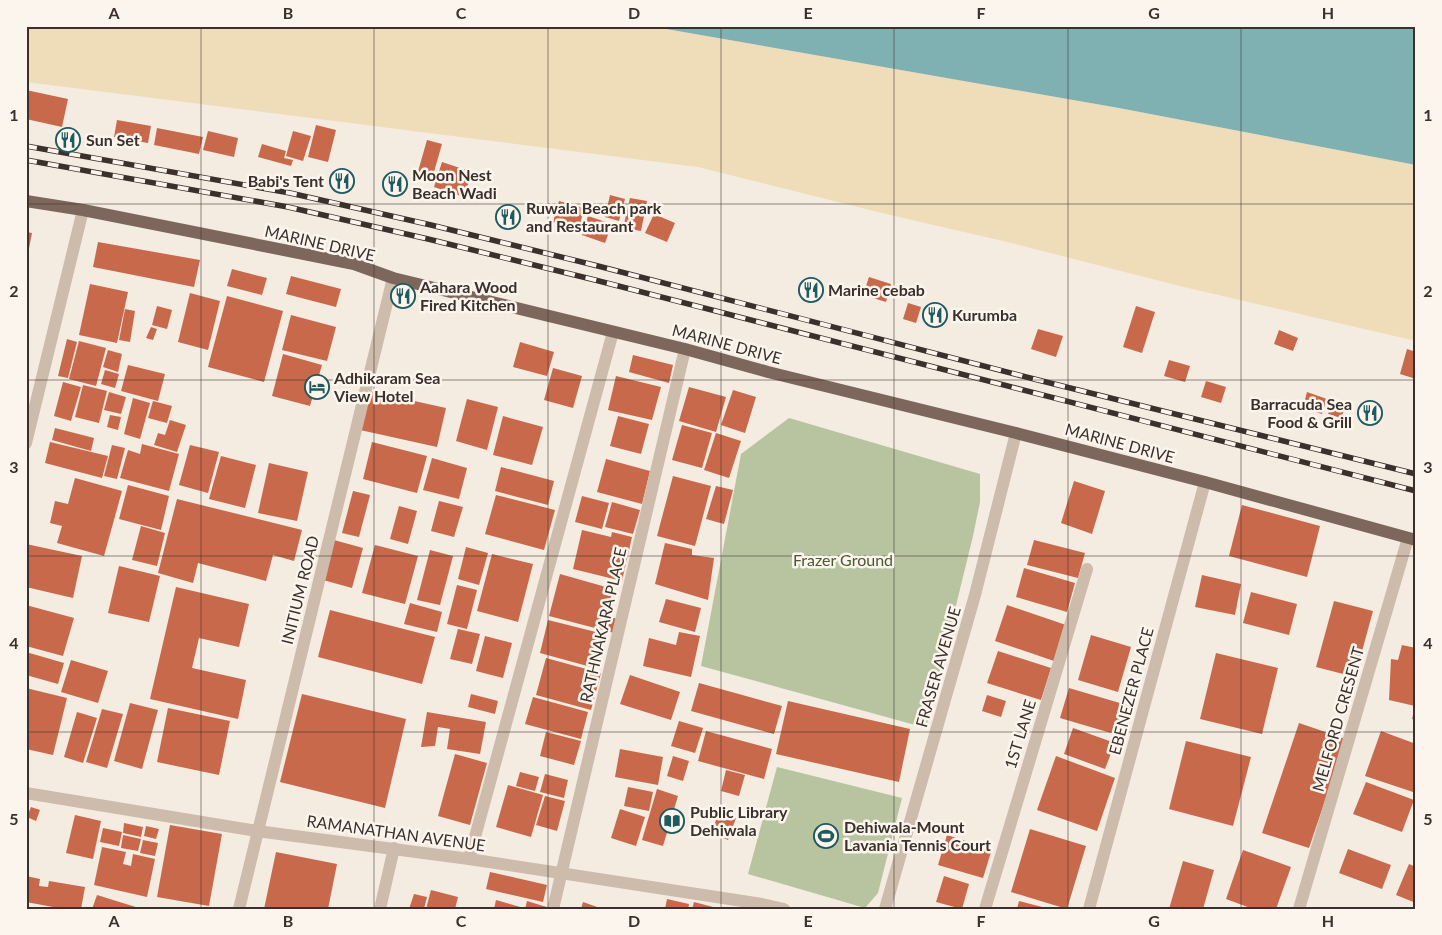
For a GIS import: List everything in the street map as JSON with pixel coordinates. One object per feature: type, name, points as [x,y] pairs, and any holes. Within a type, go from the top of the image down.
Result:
[{"type":"main road","name":"MARINE DRIVE","points":[[26,201],[83,210],[354,264],[393,278],[1016,433],[1205,482],[1412,539]]},
{"type":"street","points":[[26,443],[83,210]]},
{"type":"street","name":"INITIUM ROAD","points":[[239,909],[393,278]]},
{"type":"street","points":[[469,859],[613,332]]},
{"type":"street","name":"RATHNAKARA PLACE","points":[[553,909],[684,349]]},
{"type":"street","name":"FRASER AVENUE","points":[[885,909],[975,595],[1016,433]]},
{"type":"street","name":"EBENEZER PLACE","points":[[1088,909],[1205,482]]},
{"type":"street","name":"MELFORD CRESENT","points":[[1299,909],[1412,539]]},
{"type":"street","name":"1ST LANE","points":[[985,909],[1087,569]]},
{"type":"street","name":"RAMANATHAN AVENUE","points":[[26,793],[257,831],[469,859],[761,906]]},
{"type":"street","points":[[380,909],[394,848]]},
{"type":"street","points":[[761,906],[784,909]]},
{"type":"green space","name":"Frazer Ground","points":[[789,418],[980,474],[980,502],[973,536],[926,728],[701,666],[741,454]]},
{"type":"green space","name":"Dehiwala-Mount Lavania Tennis Court","points":[[777,767],[902,798],[878,893],[865,908],[748,874]]},
{"type":"sand","points":[[26,26],[649,26],[1119,108],[1416,165],[1416,341],[1184,287],[698,167],[26,82]]},
{"type":"water","points":[[649,26],[1416,26],[1416,165],[1119,108]]},
{"type":"building","points":[[26,90],[68,99],[62,127],[26,119]]},
{"type":"building","points":[[117,120],[151,126],[148,143],[114,137]]},
{"type":"building","points":[[316,125],[336,130],[328,162],[308,157]]},
{"type":"building","points":[[157,128],[203,137],[199,154],[154,145]]},
{"type":"building","points":[[208,131],[238,138],[234,157],[203,150]]},
{"type":"building","points":[[293,131],[311,136],[303,161],[286,156]]},
{"type":"building","points":[[427,140],[442,144],[432,179],[417,175]]},
{"type":"building","points":[[262,144],[286,151],[284,158],[293,160],[291,166],[258,157]]},
{"type":"building","points":[[442,162],[472,172],[464,197],[434,187]]},
{"type":"building","points":[[610,195],[625,199],[619,221],[605,217]]},
{"type":"building","points":[[630,198],[647,201],[641,231],[623,228]]},
{"type":"building","points":[[559,201],[584,208],[579,229],[553,222]]},
{"type":"building","points":[[654,214],[675,223],[667,242],[645,233]]},
{"type":"building","points":[[588,216],[612,224],[605,243],[582,235]]},
{"type":"building","points":[[26,232],[32,233],[27,259],[26,259]]},
{"type":"building","points":[[98,242],[200,260],[194,287],[93,267]]},
{"type":"building","points":[[232,269],[267,278],[262,295],[227,286]]},
{"type":"building","points":[[291,276],[341,289],[336,307],[286,294]]},
{"type":"building","points":[[869,277],[891,284],[886,302],[863,295]]},
{"type":"building","points":[[90,284],[128,292],[117,343],[79,335]]},
{"type":"building","points":[[190,293],[220,301],[208,350],[178,342]]},
{"type":"building","points":[[227,296],[283,311],[264,382],[208,367]]},
{"type":"building","points":[[908,303],[921,307],[916,323],[903,319]]},
{"type":"building","points":[[157,306],[172,310],[167,329],[152,325]]},
{"type":"building","points":[[1136,306],[1155,312],[1142,353],[1123,347]]},
{"type":"building","points":[[125,309],[135,311],[130,342],[119,340]]},
{"type":"building","points":[[291,315],[336,327],[327,361],[282,350]]},
{"type":"building","points":[[151,327],[157,329],[153,340],[146,338]]},
{"type":"building","points":[[1038,329],[1063,336],[1056,357],[1031,349]]},
{"type":"building","points":[[1279,330],[1298,338],[1293,351],[1274,344]]},
{"type":"building","points":[[67,339],[77,342],[68,378],[58,376]]},
{"type":"building","points":[[79,341],[106,348],[96,386],[69,379]]},
{"type":"building","points":[[520,342],[554,352],[547,376],[513,367]]},
{"type":"building","points":[[1407,349],[1416,352],[1416,379],[1400,374]]},
{"type":"building","points":[[108,350],[122,354],[118,372],[103,367]]},
{"type":"building","points":[[283,354],[322,365],[310,406],[272,396]]},
{"type":"building","points":[[633,355],[673,365],[669,383],[629,372]]},
{"type":"building","points":[[1169,360],[1190,366],[1185,382],[1164,376]]},
{"type":"building","points":[[128,365],[165,374],[158,401],[121,391]]},
{"type":"building","points":[[553,368],[582,376],[573,408],[544,400]]},
{"type":"building","points":[[105,370],[119,374],[115,388],[101,384]]},
{"type":"building","points":[[616,376],[661,387],[652,420],[608,410]]},
{"type":"building","points":[[1206,381],[1226,387],[1221,403],[1201,397]]},
{"type":"building","points":[[63,382],[81,387],[71,421],[54,416]]},
{"type":"building","points":[[83,385],[107,391],[99,423],[75,417]]},
{"type":"building","points":[[689,387],[726,397],[716,432],[679,421]]},
{"type":"building","points":[[360,389],[446,408],[437,447],[351,428]]},
{"type":"building","points":[[733,390],[756,397],[745,433],[721,425]]},
{"type":"building","points":[[109,392],[126,397],[121,414],[104,410]]},
{"type":"building","points":[[1307,392],[1327,399],[1322,414],[1303,408]]},
{"type":"building","points":[[133,398],[150,403],[140,439],[124,434]]},
{"type":"building","points":[[467,399],[498,407],[487,450],[456,441]]},
{"type":"building","points":[[153,401],[172,406],[167,423],[148,418]]},
{"type":"building","points":[[1333,403],[1345,408],[1341,418],[1328,414]]},
{"type":"building","points":[[110,415],[121,417],[118,430],[107,427]]},
{"type":"building","points":[[503,416],[543,427],[532,465],[493,455]]},
{"type":"building","points":[[618,416],[649,424],[641,454],[610,446]]},
{"type":"building","points":[[170,420],[186,425],[177,452],[154,445],[158,433],[165,435]]},
{"type":"building","points":[[682,425],[712,433],[702,468],[672,460]]},
{"type":"building","points":[[55,428],[94,438],[91,451],[52,440]]},
{"type":"building","points":[[716,433],[741,441],[729,478],[704,470]]},
{"type":"building","points":[[50,442],[108,456],[102,478],[45,463]]},
{"type":"building","points":[[372,442],[427,456],[417,493],[363,479]]},
{"type":"building","points":[[142,444],[179,454],[169,491],[120,478],[128,450],[140,454]]},
{"type":"building","points":[[112,445],[125,448],[117,479],[104,476]]},
{"type":"building","points":[[190,445],[219,452],[208,493],[179,485]]},
{"type":"building","points":[[221,456],[256,465],[245,508],[209,499]]},
{"type":"building","points":[[432,458],[467,468],[459,499],[423,490]]},
{"type":"building","points":[[606,459],[650,471],[642,504],[597,492]]},
{"type":"building","points":[[269,463],[308,472],[297,521],[258,513]]},
{"type":"building","points":[[501,467],[554,481],[548,505],[495,491]]},
{"type":"building","points":[[673,476],[711,486],[695,546],[657,536]]},
{"type":"building","points":[[75,478],[122,491],[104,556],[57,543],[62,526],[50,523],[55,501],[68,504]]},
{"type":"building","points":[[1074,481],[1105,491],[1092,534],[1061,523]]},
{"type":"building","points":[[128,485],[169,496],[161,530],[119,519]]},
{"type":"building","points":[[716,486],[733,490],[724,524],[706,519]]},
{"type":"building","points":[[353,491],[370,495],[359,537],[342,533]]},
{"type":"building","points":[[496,495],[555,510],[544,550],[485,534]]},
{"type":"building","points":[[582,496],[609,503],[602,529],[575,522]]},
{"type":"building","points":[[177,499],[302,530],[294,561],[273,555],[266,581],[198,563],[193,583],[158,573]]},
{"type":"building","points":[[439,501],[463,507],[454,537],[431,531]]},
{"type":"building","points":[[612,502],[640,510],[633,534],[605,527]]},
{"type":"building","points":[[1242,505],[1320,526],[1307,577],[1229,556]]},
{"type":"building","points":[[399,506],[417,511],[408,544],[390,539]]},
{"type":"building","points":[[141,526],[165,533],[157,566],[132,560]]},
{"type":"building","points":[[582,530],[611,537],[612,532],[632,537],[622,581],[573,569]]},
{"type":"building","points":[[334,540],[363,548],[352,588],[323,580]]},
{"type":"building","points":[[1034,540],[1085,553],[1078,578],[1027,565]]},
{"type":"building","points":[[665,543],[692,549],[692,555],[714,558],[708,600],[655,584]]},
{"type":"building","points":[[26,544],[82,556],[73,598],[26,587]]},
{"type":"building","points":[[375,545],[418,556],[405,604],[362,593]]},
{"type":"building","points":[[466,547],[488,553],[479,585],[458,579]]},
{"type":"building","points":[[430,550],[453,556],[440,605],[417,600]]},
{"type":"building","points":[[492,554],[533,564],[518,622],[477,611]]},
{"type":"building","points":[[119,566],[160,576],[149,622],[108,613]]},
{"type":"building","points":[[1024,568],[1075,583],[1067,612],[1016,597]]},
{"type":"building","points":[[560,574],[613,589],[606,616],[618,619],[614,633],[549,616]]},
{"type":"building","points":[[1202,575],[1241,584],[1235,615],[1195,607]]},
{"type":"building","points":[[457,585],[477,590],[467,629],[447,624]]},
{"type":"building","points":[[176,587],[249,604],[239,647],[199,638],[192,668],[246,680],[238,719],[150,699]]},
{"type":"building","points":[[1251,592],[1297,604],[1289,635],[1243,623]]},
{"type":"building","points":[[666,599],[701,608],[695,632],[659,622]]},
{"type":"building","points":[[1334,601],[1373,611],[1355,677],[1316,667]]},
{"type":"building","points":[[410,603],[442,612],[437,632],[404,624]]},
{"type":"building","points":[[26,605],[74,618],[63,656],[26,646]]},
{"type":"building","points":[[1007,605],[1066,625],[1054,661],[995,641]]},
{"type":"building","points":[[330,610],[435,637],[422,684],[318,657]]},
{"type":"building","points":[[548,620],[600,633],[591,667],[540,653]]},
{"type":"building","points":[[458,629],[480,634],[472,664],[450,659]]},
{"type":"building","points":[[679,632],[700,636],[691,677],[643,666],[649,638],[676,645]]},
{"type":"building","points":[[1091,635],[1131,647],[1118,692],[1078,680]]},
{"type":"building","points":[[485,636],[512,643],[503,678],[476,671]]},
{"type":"building","points":[[1402,645],[1416,648],[1416,720],[1412,719],[1415,706],[1389,700],[1391,659],[1398,660]]},
{"type":"building","points":[[998,651],[1051,668],[1041,700],[987,683]]},
{"type":"building","points":[[26,652],[64,663],[58,684],[26,675]]},
{"type":"building","points":[[1216,653],[1278,668],[1262,734],[1200,719]]},
{"type":"building","points":[[546,658],[601,673],[591,710],[536,695]]},
{"type":"building","points":[[71,660],[108,671],[98,703],[61,692]]},
{"type":"building","points":[[630,675],[680,692],[671,720],[620,704]]},
{"type":"building","points":[[699,683],[782,706],[774,734],[691,711]]},
{"type":"building","points":[[26,688],[67,698],[53,755],[26,749]]},
{"type":"building","points":[[1069,688],[1130,706],[1121,736],[1060,718]]},
{"type":"building","points":[[302,694],[406,719],[385,808],[280,782]]},
{"type":"building","points":[[471,694],[498,701],[495,714],[468,707]]},
{"type":"building","points":[[987,695],[1006,701],[1001,717],[982,711]]},
{"type":"building","points":[[533,697],[588,712],[581,739],[525,724]]},
{"type":"building","points":[[788,701],[910,729],[899,782],[776,754]]},
{"type":"building","points":[[130,703],[158,710],[142,769],[114,761]]},
{"type":"building","points":[[168,708],[230,721],[219,775],[157,762]]},
{"type":"building","points":[[102,709],[123,714],[107,768],[86,762]]},
{"type":"building","points":[[77,712],[97,718],[83,763],[64,757]]},
{"type":"building","points":[[427,712],[486,722],[480,754],[447,749],[450,729],[438,727],[435,746],[421,747]]},
{"type":"building","points":[[679,721],[703,728],[695,753],[671,746]]},
{"type":"building","points":[[1299,723],[1346,739],[1309,848],[1262,833]]},
{"type":"building","points":[[1073,728],[1115,743],[1105,769],[1064,754]]},
{"type":"building","points":[[706,731],[772,749],[764,779],[698,761]]},
{"type":"building","points":[[1381,731],[1416,744],[1416,793],[1365,776]]},
{"type":"building","points":[[546,732],[581,741],[574,765],[540,756]]},
{"type":"building","points":[[1186,741],[1251,757],[1233,826],[1169,809]]},
{"type":"building","points":[[620,749],[663,757],[658,785],[615,777]]},
{"type":"building","points":[[455,754],[487,763],[470,825],[438,816]]},
{"type":"building","points":[[673,756],[689,761],[683,781],[667,776]]},
{"type":"building","points":[[1056,756],[1115,778],[1097,831],[1037,810]]},
{"type":"building","points":[[726,770],[745,775],[739,796],[721,791]]},
{"type":"building","points":[[520,772],[539,777],[535,791],[516,786]]},
{"type":"building","points":[[545,774],[568,780],[564,798],[540,792]]},
{"type":"building","points":[[1366,782],[1414,800],[1402,832],[1353,814]]},
{"type":"building","points":[[508,785],[543,795],[531,837],[496,827]]},
{"type":"building","points":[[628,787],[653,792],[649,811],[624,806]]},
{"type":"building","points":[[657,789],[678,796],[663,846],[642,840]]},
{"type":"building","points":[[545,796],[565,801],[557,831],[536,825]]},
{"type":"building","points":[[31,807],[40,810],[36,821],[27,817]]},
{"type":"building","points":[[620,809],[645,817],[636,846],[611,838]]},
{"type":"building","points":[[719,812],[736,818],[728,840],[711,833]]},
{"type":"building","points":[[75,815],[101,821],[93,859],[66,853]]},
{"type":"building","points":[[124,823],[143,827],[141,837],[123,833]]},
{"type":"building","points":[[170,825],[222,834],[209,906],[157,897]]},
{"type":"building","points":[[146,826],[159,829],[156,839],[144,836]]},
{"type":"building","points":[[103,828],[122,832],[119,846],[100,842]]},
{"type":"building","points":[[1030,829],[1086,846],[1067,909],[1011,892]]},
{"type":"building","points":[[123,835],[141,839],[138,851],[121,848]]},
{"type":"building","points":[[947,835],[992,849],[983,878],[938,865]]},
{"type":"building","points":[[143,840],[158,843],[155,856],[140,853]]},
{"type":"building","points":[[102,847],[126,852],[123,864],[131,866],[133,854],[155,859],[147,897],[94,885]]},
{"type":"building","points":[[1348,849],[1391,865],[1382,889],[1339,873]]},
{"type":"building","points":[[1243,850],[1291,867],[1276,909],[1253,909],[1226,899]]},
{"type":"building","points":[[276,852],[337,864],[328,909],[264,909]]},
{"type":"building","points":[[1183,861],[1214,870],[1203,909],[1169,909]]},
{"type":"building","points":[[1409,864],[1416,867],[1416,903],[1396,895]]},
{"type":"building","points":[[490,872],[547,885],[543,902],[486,889]]},
{"type":"building","points":[[26,876],[40,879],[39,886],[48,887],[49,881],[85,887],[81,909],[64,909],[26,902]]},
{"type":"building","points":[[944,876],[969,884],[962,909],[936,902]]},
{"type":"building","points":[[431,890],[458,897],[455,909],[426,909]]},
{"type":"building","points":[[414,894],[427,897],[424,909],[409,909]]},
{"type":"building","points":[[97,895],[139,908],[139,909],[92,909]]},
{"type":"building","points":[[667,899],[689,904],[688,909],[665,909]]},
{"type":"building","points":[[496,900],[524,908],[524,909],[494,909]]},
{"type":"building","points":[[527,901],[550,908],[550,909],[525,909]]},
{"type":"building","points":[[1019,901],[1046,908],[1046,909],[1017,909]]},
{"type":"building","points":[[583,902],[600,908],[600,909],[581,909]]},
{"type":"building","points":[[694,902],[717,908],[717,909],[692,909]]},
{"type":"railway","points":[[26,146],[290,193],[431,225],[598,266],[1038,380],[1416,474]]},
{"type":"railway","points":[[26,160],[288,207],[428,239],[595,280],[1416,491]]},
{"type":"place","name":"Sun Set","points":[[68,140]]},
{"type":"place","name":"Babi's Tent","points":[[342,181]]},
{"type":"place","name":"Moon Nest Beach Wadi","points":[[395,184]]},
{"type":"place","name":"Ruwala Beach park and Restaurant","points":[[508,217]]},
{"type":"place","name":"Marine cebab","points":[[811,290]]},
{"type":"place","name":"Aahara Wood Fired Kitchen","points":[[403,296]]},
{"type":"place","name":"Kurumba","points":[[935,315]]},
{"type":"place","name":"Adhikaram Sea View Hotel","points":[[317,387]]},
{"type":"place","name":"Barracuda Sea Food & Grill","points":[[1370,413]]},
{"type":"place","name":"Public Library Dehiwala","points":[[672,821]]},
{"type":"place","name":"Dehiwala-Mount Lavania Tennis Court","points":[[826,836]]}]
